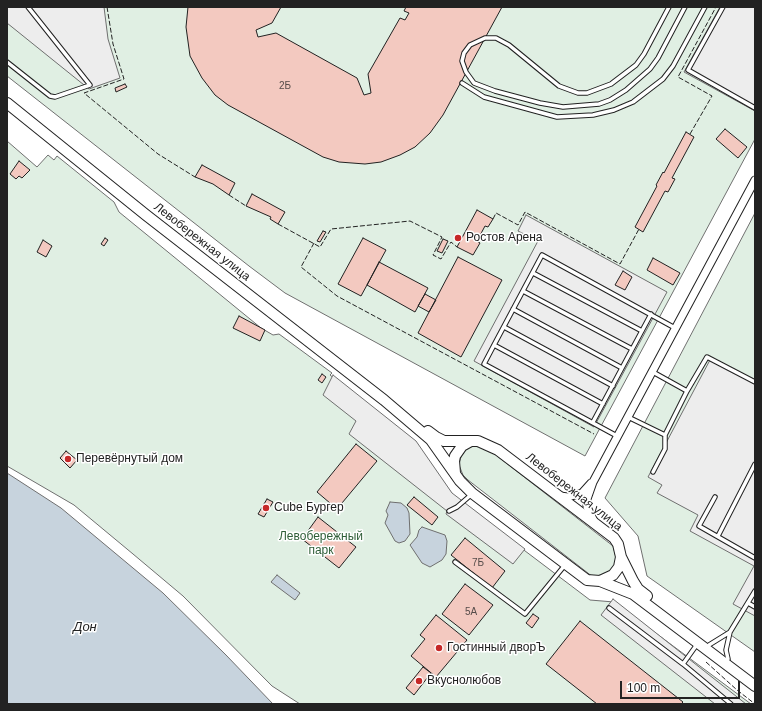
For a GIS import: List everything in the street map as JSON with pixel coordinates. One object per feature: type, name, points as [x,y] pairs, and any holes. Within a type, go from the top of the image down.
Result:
[{"type":"main road","name":"Левобережная улица","points":[[7,103],[146,215],[384,400],[436,437],[453,442],[462,440],[488,444],[560,496],[614,538],[621,550],[622,557],[638,589],[755,686]]},
{"type":"main road","name":"Левобережная улица","points":[[384,400],[431,440],[460,481],[472,493],[587,580],[600,581],[633,594],[755,679]]},
{"type":"main road","points":[[455,473],[454,461],[458,450],[462,446],[472,441]]},
{"type":"main road","points":[[600,581],[613,575],[619,567],[622,557]]},
{"type":"street","points":[[596,524],[587,507],[587,499],[593,482],[651,371],[755,180]]},
{"type":"street","points":[[560,496],[568,497],[582,493],[593,482]]},
{"type":"lane","points":[[7,62],[50,96],[60,96],[90,85],[28,7]]},
{"type":"lane","points":[[669,7],[644,54],[636,65],[611,84],[587,93],[578,93],[568,90],[552,81],[509,45],[496,38],[485,38],[476,41],[464,52],[462,61],[474,83],[494,91],[540,103],[563,107],[582,107],[610,100],[640,79],[658,58],[685,7]]},
{"type":"lane","points":[[462,83],[484,97],[557,117],[593,115],[614,110],[633,102],[663,79],[673,66],[704,7]]},
{"type":"lane","points":[[723,7],[688,70],[755,108]]},
{"type":"lane","points":[[617,436],[484,364],[542,255],[675,328]]},
{"type":"lane","points":[[533,273],[642,331]]},
{"type":"lane","points":[[523,291],[632,349]]},
{"type":"lane","points":[[513,309],[622,368]]},
{"type":"lane","points":[[593,422],[651,314]]},
{"type":"lane","points":[[504,327],[612,386]]},
{"type":"lane","points":[[494,345],[603,404]]},
{"type":"lane","points":[[653,472],[665,449],[665,435],[687,390],[707,357],[755,382]]},
{"type":"lane","points":[[651,371],[687,390]]},
{"type":"lane","points":[[627,416],[665,435]]},
{"type":"lane","points":[[718,536],[755,464]]},
{"type":"lane","points":[[449,511],[457,507],[472,493]]},
{"type":"lane","points":[[715,497],[699,526],[755,558]]},
{"type":"lane","points":[[455,562],[525,614],[566,564]]},
{"type":"lane","points":[[728,659],[726,650],[730,632],[755,591]]},
{"type":"lane","points":[[748,603],[755,607]]},
{"type":"lane","points":[[609,608],[683,664],[731,704]]},
{"type":"lane","points":[[683,664],[702,642],[730,632]]},
{"type":"green space","name":"Ростов Арена","points":[[7,7],[755,7],[755,139],[585,456],[285,293],[249,266],[7,76]]},
{"type":"green space","name":"Левобережный парк","points":[[7,141],[37,167],[48,155],[54,160],[57,156],[114,202],[119,212],[261,328],[273,335],[279,334],[332,373],[330,375],[419,447],[455,498],[590,600],[614,602],[751,704],[300,704],[272,686],[183,596],[74,505],[7,466]]},
{"type":"green space","points":[[755,213],[755,652],[647,576],[638,536],[605,498]]},
{"type":"green space","points":[[471,445],[483,445],[613,546],[617,561],[609,575],[593,577],[468,480],[463,475],[459,465],[462,452]]},
{"type":"shaded area","points":[[7,7],[104,7],[108,39],[120,78],[89,89],[7,23]]},
{"type":"shaded area","points":[[720,7],[755,7],[755,111],[684,72]]},
{"type":"shaded area","points":[[526,215],[667,292],[594,427],[474,361],[538,241],[518,231]]},
{"type":"shaded area","points":[[710,360],[755,384],[755,616],[733,604],[754,566],[690,531],[698,515],[657,493],[662,485],[648,477]]},
{"type":"shaded area","points":[[333,375],[416,441],[452,493],[525,549],[513,564],[446,514],[447,511],[349,434],[356,421],[323,395]]},
{"type":"shaded area","points":[[613,599],[746,704],[715,704],[601,615]]},
{"type":"water","name":"Дон","points":[[7,473],[61,508],[163,593],[273,704],[7,704]]},
{"type":"water","points":[[390,502],[401,503],[407,508],[409,513],[410,534],[405,541],[399,543],[395,541],[385,523],[388,515],[386,511]]},
{"type":"water","points":[[422,527],[445,535],[447,541],[446,554],[442,560],[430,567],[422,563],[410,545],[417,537],[419,530]]},
{"type":"water","points":[[277,575],[300,593],[295,600],[271,582]]},
{"type":"building","points":[[188,7],[281,7],[272,23],[256,30],[258,37],[276,33],[357,78],[364,95],[371,93],[368,74],[400,18],[405,20],[409,13],[404,11],[406,7],[502,7],[443,115],[430,133],[415,147],[400,155],[381,162],[365,164],[339,162],[323,157],[228,105],[215,95],[202,78],[190,56],[186,27]]},
{"type":"building","points":[[125,84],[127,87],[116,92],[115,88]]},
{"type":"building","points":[[725,129],[747,147],[738,158],[716,139]]},
{"type":"building","points":[[686,132],[694,137],[672,178],[675,179],[668,192],[665,191],[643,232],[635,227],[657,186],[656,185]]},
{"type":"building","points":[[19,161],[30,170],[22,178],[19,176],[16,179],[10,174]]},
{"type":"building","points":[[202,165],[235,183],[229,195],[213,184],[195,177]]},
{"type":"building","points":[[252,194],[285,212],[278,224],[270,219],[271,217],[246,206]]},
{"type":"building","points":[[477,210],[493,219],[488,227],[485,226],[477,241],[480,243],[473,255],[457,247]]},
{"type":"building","points":[[323,231],[326,232],[320,242],[317,241]]},
{"type":"building","points":[[105,238],[108,240],[104,246],[101,244]]},
{"type":"building","points":[[363,238],[386,250],[361,296],[338,284]]},
{"type":"building","points":[[443,239],[448,241],[442,253],[437,251]]},
{"type":"building","points":[[43,240],[52,246],[46,257],[37,252]]},
{"type":"building","points":[[458,257],[502,280],[461,357],[418,333]]},
{"type":"building","points":[[653,258],[680,273],[673,285],[647,270]]},
{"type":"building","points":[[379,262],[428,288],[415,312],[367,285]]},
{"type":"building","points":[[623,271],[632,277],[625,290],[615,285]]},
{"type":"building","points":[[425,294],[436,300],[429,312],[418,306]]},
{"type":"building","points":[[239,316],[265,330],[260,341],[233,328]]},
{"type":"building","points":[[322,374],[326,377],[322,383],[318,380]]},
{"type":"building","points":[[356,444],[377,461],[337,509],[317,492]]},
{"type":"building","name":"Перевёрнутый дом","points":[[66,451],[77,460],[70,468],[60,458]]},
{"type":"building","points":[[414,497],[438,517],[432,525],[407,505]]},
{"type":"building","name":"Cube Бургер","points":[[267,499],[273,502],[264,517],[258,514]]},
{"type":"building","points":[[318,517],[356,547],[339,568],[302,539]]},
{"type":"building","points":[[465,538],[505,571],[492,588],[451,555]]},
{"type":"building","points":[[465,584],[493,605],[469,635],[442,614]]},
{"type":"building","points":[[533,614],[539,618],[532,628],[526,623]]},
{"type":"building","name":"Гостинный дворЪ","points":[[436,615],[467,640],[436,677],[411,656],[425,639],[420,635]]},
{"type":"building","points":[[580,621],[683,702],[681,704],[597,704],[546,664]]},
{"type":"building","name":"Вкуснолюбов","points":[[423,667],[431,673],[414,695],[406,688]]},
{"type":"fence","points":[[107,7],[113,44],[124,79],[84,93],[158,154],[195,177]]},
{"type":"fence","points":[[690,134],[712,96],[678,77],[716,7]]},
{"type":"fence","points":[[229,195],[246,206]]},
{"type":"fence","points":[[493,219],[496,213],[518,225],[525,212],[620,264],[639,229]]},
{"type":"fence","points":[[278,224],[320,247],[331,229],[410,221],[442,237],[433,255],[441,259],[451,242],[457,247]]},
{"type":"fence","points":[[314,243],[301,267],[337,296],[594,434]]},
{"type":"fence","points":[[706,662],[755,704]]},
{"type":"place","name":"Ростов Арена","points":[[458,238]]},
{"type":"place","name":"Перевёрнутый дом","points":[[68,459]]},
{"type":"place","name":"Cube Бургер","points":[[266,508]]},
{"type":"place","name":"Гостинный дворЪ","points":[[439,648]]},
{"type":"place","name":"Вкуснолюбов","points":[[419,681]]}]
